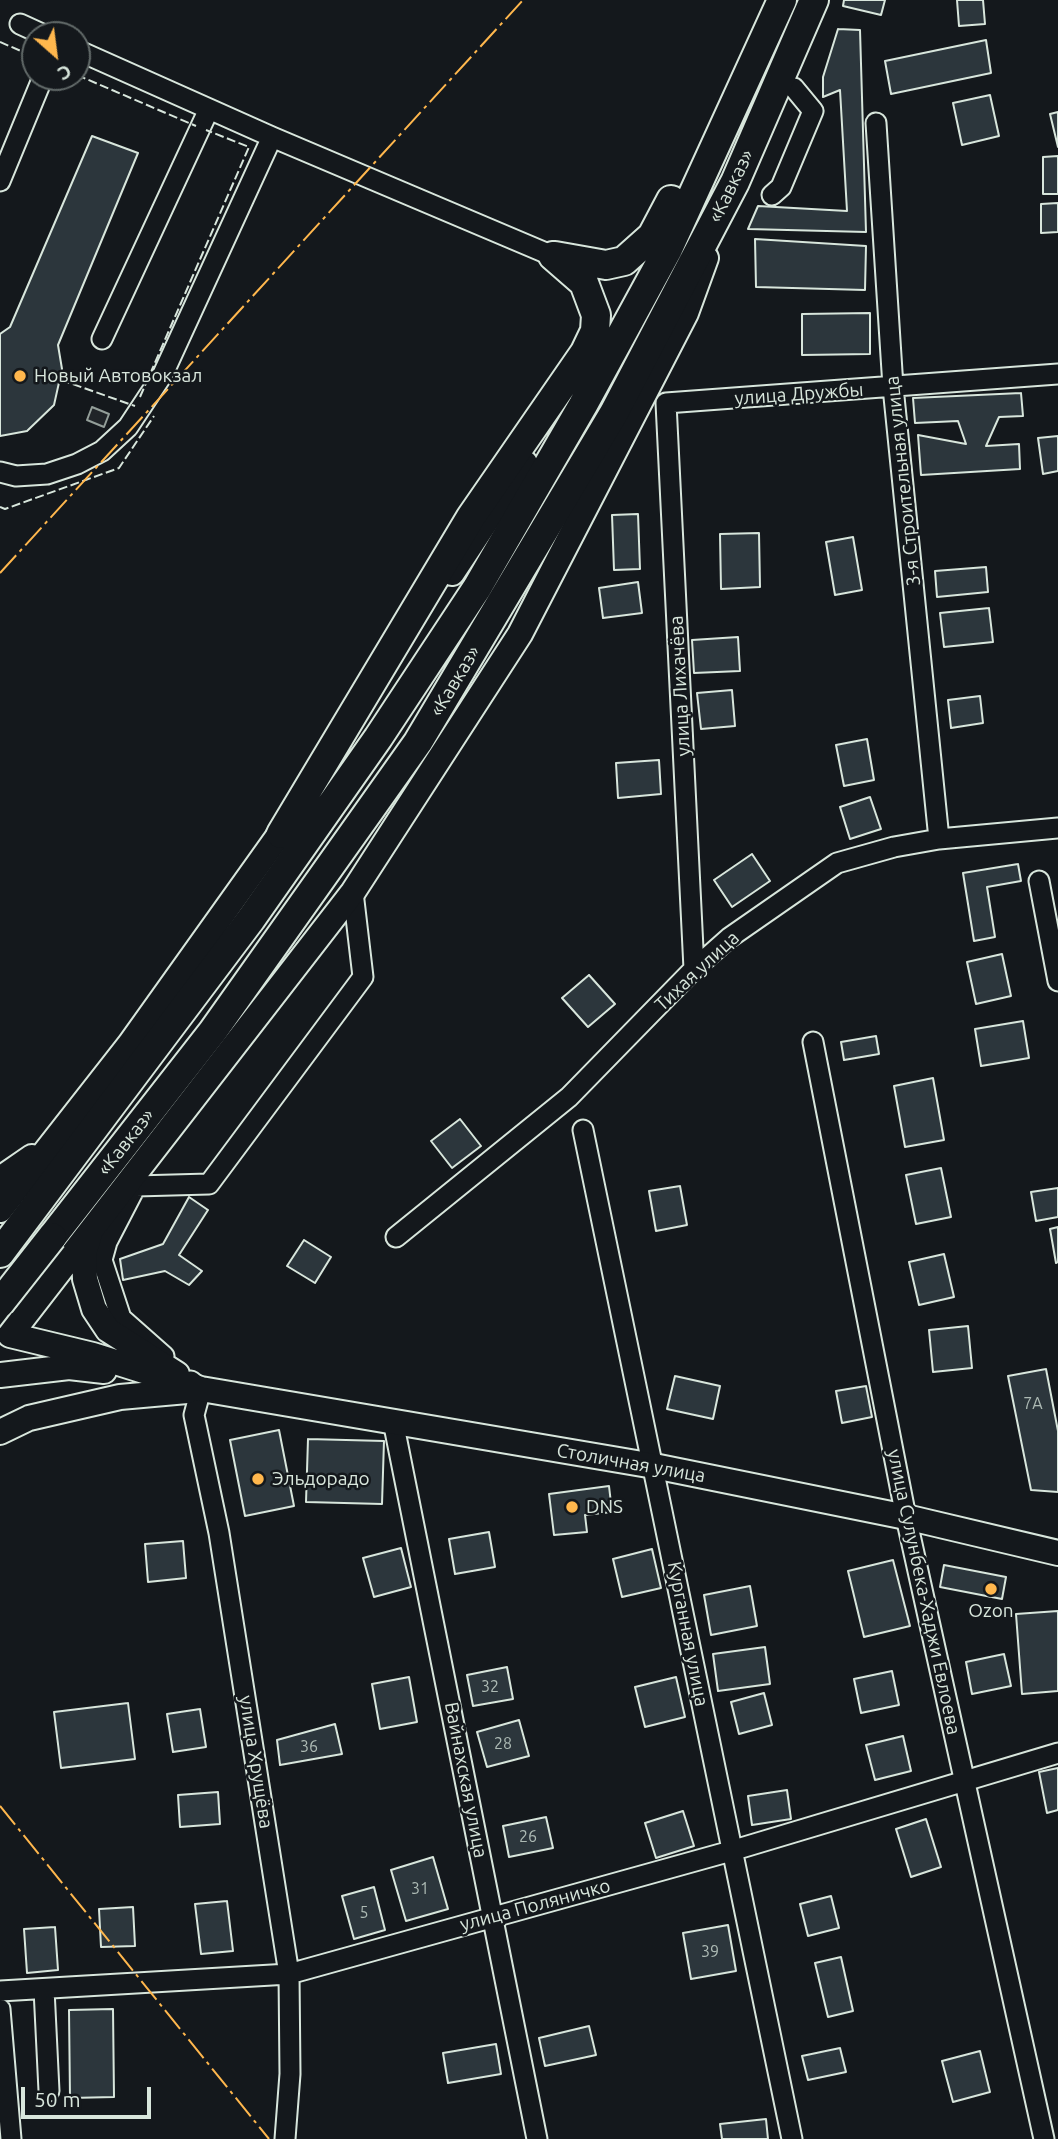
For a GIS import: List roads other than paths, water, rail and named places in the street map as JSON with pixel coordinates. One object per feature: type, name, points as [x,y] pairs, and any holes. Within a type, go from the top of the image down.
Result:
[{"type":"highway","points":[[553,256],[606,265],[624,261],[652,236],[770,0]]},
{"type":"highway","name":"«Кавказ»","points":[[0,1252],[29,1218],[251,919],[378,738],[477,588],[646,290],[782,0]]},
{"type":"highway","name":"«Кавказ»","points":[[0,1303],[213,1031],[418,742],[614,413],[735,182],[814,0]]},
{"type":"highway","points":[[281,834],[471,517],[585,352],[595,331],[596,315],[584,283],[553,256]]},
{"type":"main road","points":[[0,1359],[10,1335],[91,1230],[129,1188],[353,892],[520,634],[686,313],[735,182]]},
{"type":"main road","points":[[0,1210],[130,1044],[281,834],[542,436],[646,290]]},
{"type":"main road","points":[[0,1179],[56,1140]]},
{"type":"main road","points":[[91,1230],[84,1254],[85,1279],[94,1309],[107,1330],[201,1390]]},
{"type":"main road","points":[[0,1296],[9,1315],[10,1335]]},
{"type":"main road","points":[[10,1335],[93,1355],[201,1390]]},
{"type":"main road","points":[[0,1375],[69,1367],[168,1381]]},
{"type":"main road","points":[[0,1432],[29,1418],[120,1397],[201,1390]]},
{"type":"main road","name":"Столичная улица","points":[[201,1390],[654,1466],[906,1517],[1058,1553]]},
{"type":"street","points":[[91,56],[272,137],[553,256]]},
{"type":"street","points":[[772,195],[781,187],[813,111],[794,88]]},
{"type":"street","points":[[0,181],[37,91]]},
{"type":"street","points":[[102,339],[209,108]]},
{"type":"street","name":"3-я Строительная улица","points":[[876,123],[893,387],[939,839]]},
{"type":"street","points":[[0,472],[16,475],[47,474],[77,464],[102,451],[128,428],[163,374],[272,137]]},
{"type":"street","name":"улица Дружбы","points":[[666,403],[1058,374]]},
{"type":"street","name":"улица Лихачёва","points":[[666,403],[694,969]]},
{"type":"street","name":"Тихая улица","points":[[396,1237],[569,1097],[694,969],[729,938],[837,863],[894,847],[939,839],[1058,828]]},
{"type":"street","points":[[1039,881],[1058,981]]},
{"type":"street","points":[[201,1390],[121,1318],[113,1301],[102,1260],[107,1242],[129,1188],[209,1184],[363,977],[353,892]]},
{"type":"street","name":"улица Сулунбека-Хаджи Евлоева","points":[[813,1042],[906,1517],[1044,2139]]},
{"type":"street","name":"Курганная улица","points":[[583,1130],[792,2139]]},
{"type":"street","name":"улица Хрущёва","points":[[201,1390],[194,1415],[219,1533],[289,1974],[290,2074],[285,2139]]},
{"type":"street","name":"Вайнахская улица","points":[[393,1421],[537,2139]]},
{"type":"street","name":"улица Поляничко","points":[[0,1991],[289,1974],[731,1851],[1058,1753]]},
{"type":"street","points":[[44,1989],[49,2091]]},
{"type":"street","points":[[0,2009],[11,2139]]},
{"type":"place","name":"Новый Автовокзал","points":[[20,376]]},
{"type":"place","name":"Эльдорадо","points":[[258,1479]]},
{"type":"place","name":"DNS","points":[[572,1507]]},
{"type":"place","name":"Ozon","points":[[991,1589]]}]
